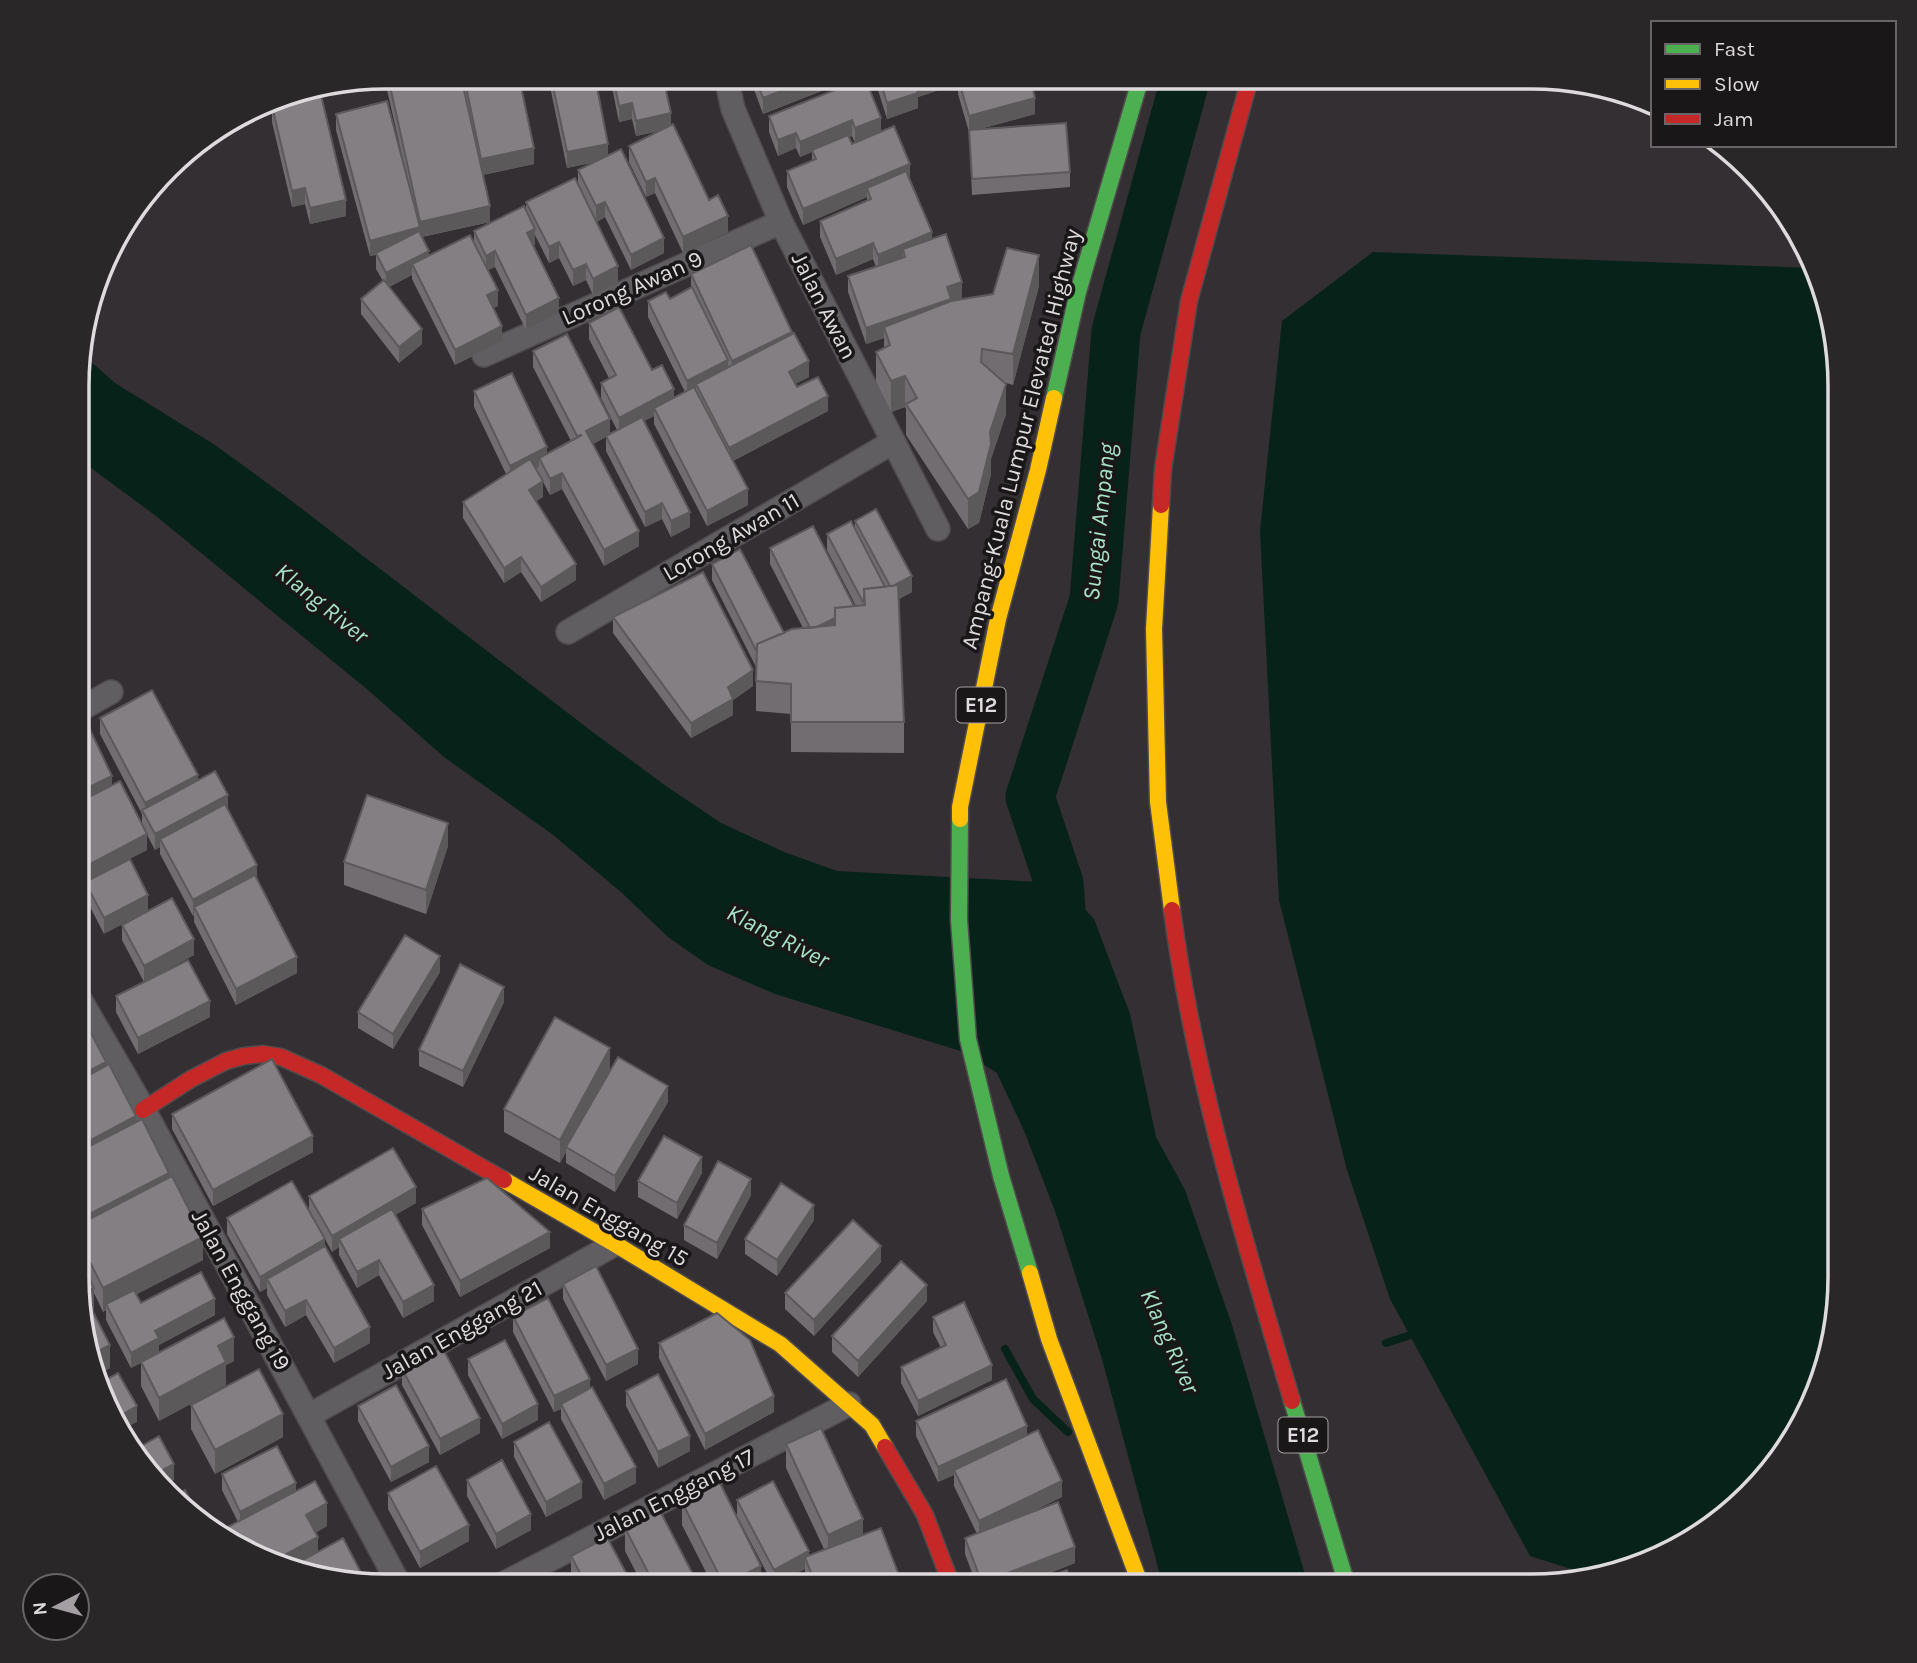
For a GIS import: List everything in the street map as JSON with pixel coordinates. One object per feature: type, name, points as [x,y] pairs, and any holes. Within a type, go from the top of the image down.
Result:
[{"type":"main road","name":"Ampang-Kuala Lumpur Elevated Highway","points":[[1137,1574],[1049,1339],[1001,1176],[968,1039],[959,920],[960,807],[998,619],[1038,471],[1078,292],[1138,89]]},
{"type":"main road","name":"E12","points":[[1247,89],[1189,301],[1163,469],[1154,629],[1158,802],[1178,955],[1203,1084],[1258,1285],[1343,1574]]},
{"type":"main road","name":"Jalan Enggang 15","points":[[143,1110],[220,1063],[249,1055],[280,1056],[321,1075],[615,1244],[779,1344],[872,1425],[925,1515],[947,1574]]},
{"type":"street","name":"Jalan Awan","points":[[729,89],[733,109],[781,222],[938,529]]},
{"type":"street","name":"Lorong Awan 9","points":[[484,355],[781,222]]},
{"type":"street","name":"Lorong Awan 11","points":[[568,632],[893,442]]},
{"type":"street","points":[[89,704],[111,692]]},
{"type":"street","name":"Jalan Enggang 19","points":[[89,1015],[310,1415],[394,1574]]},
{"type":"street","name":"Jalan Enggang 21","points":[[310,1415],[615,1244]]},
{"type":"street","name":"Jalan Enggang 17","points":[[522,1574],[849,1404]]},
{"type":"water","points":[[1373,252],[1803,268],[1818,309],[1828,386],[1828,1277],[1822,1335],[1812,1372],[1788,1425],[1766,1458],[1741,1487],[1712,1512],[1679,1534],[1608,1564],[1575,1570],[1530,1556],[1390,1299],[1347,1170],[1279,900],[1260,531],[1282,321]]},
{"type":"water","name":"Klang River","points":[[91,361],[115,383],[215,445],[285,496],[590,730],[721,823],[784,852],[837,871],[1059,883],[1094,919],[1130,1014],[1156,1137],[1185,1190],[1232,1325],[1305,1574],[1160,1574],[1102,1359],[1056,1214],[1025,1133],[997,1073],[964,1052],[775,994],[708,965],[668,937],[622,893],[552,834],[444,757],[368,690],[156,516],[89,466]]},
{"type":"building","points":[[391,89],[464,89],[490,206],[420,222]]},
{"type":"building","points":[[466,89],[522,89],[534,148],[481,159]]},
{"type":"building","points":[[554,89],[597,89],[608,144],[567,152]]},
{"type":"building","points":[[615,89],[666,89],[671,113],[636,121],[632,103],[619,106]]},
{"type":"building","points":[[760,89],[786,89],[763,98]]},
{"type":"building","points":[[837,89],[869,89],[881,118],[855,128],[852,120],[800,142],[796,133],[778,140],[769,116]]},
{"type":"building","points":[[883,89],[917,89],[918,93],[887,103]]},
{"type":"building","points":[[961,89],[1033,89],[1035,98],[969,116]]},
{"type":"building","points":[[321,96],[346,200],[310,208],[305,188],[292,191],[273,112]]},
{"type":"building","points":[[387,101],[420,227],[370,241],[336,114]]},
{"type":"building","points":[[1066,123],[1070,172],[972,179],[969,130]]},
{"type":"building","points":[[673,124],[709,200],[718,195],[728,216],[683,237],[655,178],[646,182],[629,146]]},
{"type":"building","points":[[894,126],[910,164],[803,209],[787,171],[816,159],[812,150],[848,135],[852,144]]},
{"type":"building","points":[[621,149],[664,238],[631,255],[605,202],[596,206],[578,170]]},
{"type":"building","points":[[906,171],[932,232],[878,255],[873,243],[836,259],[820,221],[871,199],[867,188]]},
{"type":"building","points":[[575,178],[618,266],[593,279],[586,264],[573,270],[559,242],[549,247],[526,202]]},
{"type":"building","points":[[524,206],[535,229],[527,233],[559,298],[526,315],[495,251],[486,256],[474,231]]},
{"type":"building","points":[[419,231],[429,251],[386,273],[376,253]]},
{"type":"building","points":[[946,234],[962,282],[947,287],[951,299],[866,328],[848,276],[905,257],[903,249]]},
{"type":"building","points":[[470,235],[498,290],[487,295],[502,326],[455,350],[412,264]]},
{"type":"building","points":[[751,245],[792,332],[732,361],[691,274]]},
{"type":"building","points":[[1007,248],[1039,255],[1013,354],[982,349],[981,362],[1006,384],[990,432],[991,444],[979,492],[968,499],[906,404],[917,398],[905,376],[891,381],[876,352],[890,345],[884,327],[951,301],[993,294]]},
{"type":"building","points":[[384,280],[422,329],[399,347],[361,299]]},
{"type":"building","points":[[692,287],[728,360],[687,381],[648,301],[666,292],[670,299]]},
{"type":"building","points":[[619,307],[652,370],[662,365],[674,389],[619,418],[601,383],[616,375],[589,323]]},
{"type":"building","points":[[794,333],[809,361],[789,372],[797,387],[818,377],[828,396],[729,448],[696,384]]},
{"type":"building","points":[[567,334],[610,419],[586,431],[639,531],[604,550],[562,473],[550,479],[539,458],[582,435],[577,436],[533,351]]},
{"type":"building","points":[[512,373],[547,447],[510,466],[474,391]]},
{"type":"building","points":[[694,387],[748,489],[707,511],[654,408]]},
{"type":"building","points":[[642,417],[690,512],[671,521],[662,503],[645,512],[606,436]]},
{"type":"building","points":[[530,459],[543,481],[529,490],[576,564],[541,587],[521,557],[504,568],[463,502]]},
{"type":"building","points":[[876,509],[912,576],[893,586],[890,586],[855,521]]},
{"type":"building","points":[[851,521],[885,587],[864,589],[863,602],[827,534]]},
{"type":"building","points":[[813,526],[854,606],[835,608],[835,618],[810,628],[770,548]]},
{"type":"building","points":[[740,549],[784,633],[757,644],[757,652],[712,564]]},
{"type":"building","points":[[703,572],[753,670],[728,687],[733,699],[691,723],[613,617]]},
{"type":"building","points":[[898,585],[904,722],[791,722],[791,684],[756,681],[757,644],[792,629],[835,625],[835,608],[865,605],[864,589]]},
{"type":"building","points":[[152,690],[198,775],[145,803],[100,718]]},
{"type":"building","points":[[89,727],[112,776],[89,787]]},
{"type":"building","points":[[215,771],[228,795],[155,834],[142,810]]},
{"type":"building","points":[[120,781],[147,834],[89,865],[89,797]]},
{"type":"building","points":[[367,795],[448,823],[426,890],[344,862]]},
{"type":"building","points":[[225,804],[257,865],[193,900],[160,839]]},
{"type":"building","points":[[130,859],[148,895],[104,918],[89,890],[89,880]]},
{"type":"building","points":[[255,875],[297,957],[236,989],[194,907]]},
{"type":"building","points":[[172,898],[194,939],[144,966],[122,925]]},
{"type":"building","points":[[405,935],[440,956],[393,1034],[358,1012]]},
{"type":"building","points":[[188,960],[210,1001],[138,1038],[116,996]]},
{"type":"building","points":[[460,964],[504,987],[463,1071],[419,1050]]},
{"type":"building","points":[[555,1017],[610,1048],[560,1140],[504,1109]]},
{"type":"building","points":[[89,1029],[106,1062],[89,1071]]},
{"type":"building","points":[[618,1057],[668,1086],[615,1176],[566,1147]]},
{"type":"building","points":[[272,1059],[313,1136],[213,1190],[172,1114]]},
{"type":"building","points":[[109,1064],[136,1116],[89,1141],[89,1075]]},
{"type":"building","points":[[142,1119],[169,1173],[89,1214],[89,1146]]},
{"type":"building","points":[[664,1136],[702,1157],[677,1203],[638,1181]]},
{"type":"building","points":[[393,1148],[416,1187],[332,1236],[309,1196]]},
{"type":"building","points":[[718,1161],[751,1179],[717,1243],[684,1225]]},
{"type":"building","points":[[172,1176],[203,1237],[103,1288],[89,1260],[89,1219]]},
{"type":"building","points":[[487,1178],[550,1232],[460,1281],[422,1209]]},
{"type":"building","points":[[292,1181],[325,1239],[260,1277],[227,1218]]},
{"type":"building","points":[[781,1183],[814,1205],[777,1260],[745,1239]]},
{"type":"building","points":[[392,1209],[434,1285],[403,1302],[379,1260],[357,1272],[339,1239]]},
{"type":"building","points":[[853,1220],[881,1246],[814,1320],[785,1293]]},
{"type":"building","points":[[325,1246],[370,1327],[334,1348],[306,1300],[285,1311],[267,1279]]},
{"type":"building","points":[[901,1261],[927,1285],[858,1361],[832,1336]]},
{"type":"building","points":[[596,1266],[638,1349],[606,1365],[563,1284]]},
{"type":"building","points":[[201,1272],[215,1299],[155,1331],[159,1338],[131,1353],[106,1304],[134,1290],[141,1303]]},
{"type":"building","points":[[548,1298],[590,1379],[554,1396],[513,1316]]},
{"type":"building","points":[[964,1302],[992,1365],[918,1401],[901,1367],[946,1345],[933,1317]]},
{"type":"building","points":[[91,1308],[110,1345],[98,1351]]},
{"type":"building","points":[[717,1313],[750,1340],[774,1396],[705,1434],[659,1343]]},
{"type":"building","points":[[224,1318],[234,1337],[218,1346],[226,1362],[159,1398],[141,1362]]},
{"type":"building","points":[[505,1340],[538,1404],[502,1424],[468,1359]]},
{"type":"building","points":[[442,1347],[480,1418],[440,1439],[402,1369]]},
{"type":"building","points":[[259,1369],[283,1414],[215,1450],[191,1405]]},
{"type":"building","points":[[118,1373],[137,1406],[123,1414],[108,1379]]},
{"type":"building","points":[[658,1374],[690,1436],[658,1452],[626,1391]]},
{"type":"building","points":[[1006,1379],[1027,1426],[938,1467],[916,1421]]},
{"type":"building","points":[[396,1385],[429,1446],[391,1467],[358,1406]]},
{"type":"building","points":[[592,1387],[636,1467],[604,1484],[561,1404]]},
{"type":"building","points":[[549,1422],[582,1482],[546,1502],[514,1442]]},
{"type":"building","points":[[821,1428],[863,1519],[828,1535],[786,1444]]},
{"type":"building","points":[[1038,1430],[1062,1481],[979,1521],[954,1470]]},
{"type":"building","points":[[159,1436],[174,1464],[161,1471],[142,1446]]},
{"type":"building","points":[[277,1446],[296,1483],[240,1512],[222,1474]]},
{"type":"building","points":[[502,1460],[531,1514],[496,1534],[467,1480]]},
{"type":"building","points":[[436,1466],[469,1525],[420,1552],[388,1493]]},
{"type":"building","points":[[315,1481],[327,1503],[306,1515],[318,1537],[284,1555],[227,1527]]},
{"type":"building","points":[[773,1481],[809,1551],[774,1570],[737,1500]]},
{"type":"building","points":[[720,1483],[761,1566],[745,1574],[718,1574],[682,1502]]},
{"type":"building","points":[[1058,1502],[1075,1547],[1005,1574],[979,1574],[965,1538]]},
{"type":"building","points":[[659,1509],[693,1574],[649,1574],[625,1528]]},
{"type":"building","points":[[881,1528],[898,1574],[811,1574],[805,1557]]},
{"type":"building","points":[[607,1537],[627,1574],[581,1574],[571,1556]]},
{"type":"building","points":[[343,1538],[361,1572],[328,1568],[301,1561]]},
{"type":"waterway","name":"Sungai Ampang","points":[[1064,950],[1059,883],[1030,797],[1094,600],[1116,331],[1183,89]]},
{"type":"waterway","points":[[1386,1343],[1411,1335]]},
{"type":"waterway","points":[[1005,1349],[1033,1399],[1068,1432]]},
{"type":"traffic: fast","points":[[1054,398],[1078,292],[1137,89]]},
{"type":"traffic: fast","points":[[960,819],[959,920],[968,1039],[1001,1176],[1030,1273]]},
{"type":"traffic: fast","points":[[1292,1401],[1344,1574]]},
{"type":"traffic: slow","points":[[960,819],[960,807],[998,619],[1038,470],[1054,398]]},
{"type":"traffic: slow","points":[[1161,505],[1154,629],[1158,802],[1172,910]]},
{"type":"traffic: slow","points":[[504,1180],[780,1344],[872,1425],[885,1447]]},
{"type":"traffic: slow","points":[[1030,1273],[1049,1339],[1137,1574]]},
{"type":"traffic: jam","points":[[1161,505],[1163,469],[1189,301],[1247,89]]},
{"type":"traffic: jam","points":[[1172,910],[1193,1034],[1207,1096],[1292,1401]]},
{"type":"traffic: jam","points":[[143,1110],[191,1079],[226,1061],[263,1054],[281,1057],[321,1075],[504,1180]]},
{"type":"traffic: jam","points":[[885,1447],[925,1515],[947,1574]]}]
